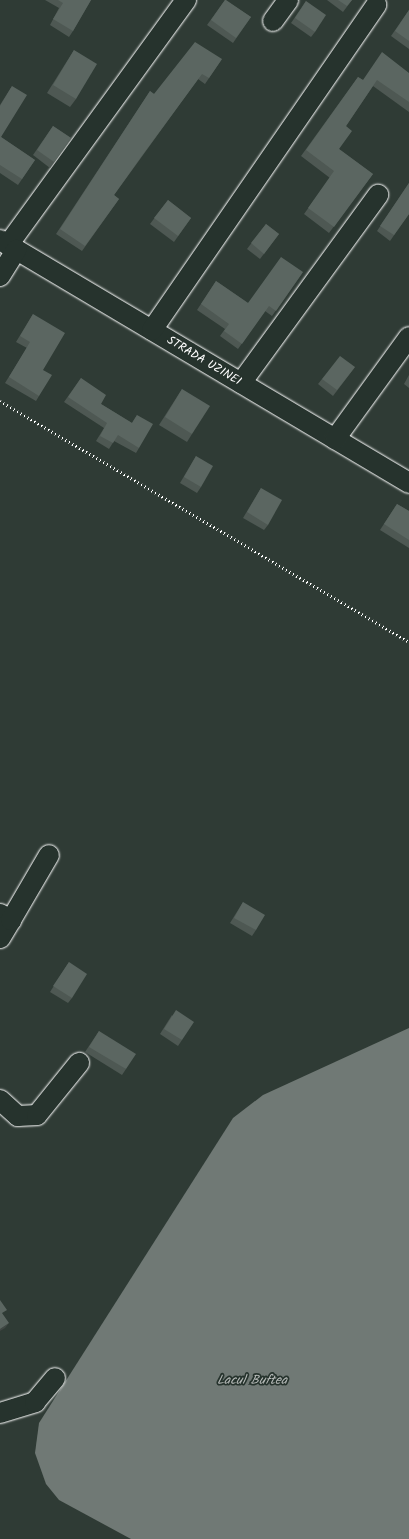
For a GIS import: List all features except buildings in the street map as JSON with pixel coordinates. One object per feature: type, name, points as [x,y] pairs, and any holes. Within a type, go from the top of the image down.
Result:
[{"type":"street","points":[[0,276],[8,245],[186,0]]},
{"type":"street","points":[[273,21],[288,0]]},
{"type":"street","points":[[152,330],[376,5]]},
{"type":"street","points":[[241,383],[378,195]]},
{"type":"street","name":"STRADA UZINEI","points":[[8,245],[409,483]]},
{"type":"street","points":[[335,439],[409,337]]},
{"type":"street","points":[[0,938],[5,917],[49,855]]},
{"type":"street","points":[[0,1100],[18,1116],[36,1115],[79,1063]]},
{"type":"street","points":[[0,1413],[35,1402],[55,1378]]},
{"type":"path","points":[[0,401],[409,642]]},
{"type":"water","name":"Lacul Buftea","points":[[409,1028],[409,1539],[131,1539],[59,1500],[46,1484],[35,1453],[39,1423],[233,1118],[263,1095]]}]
